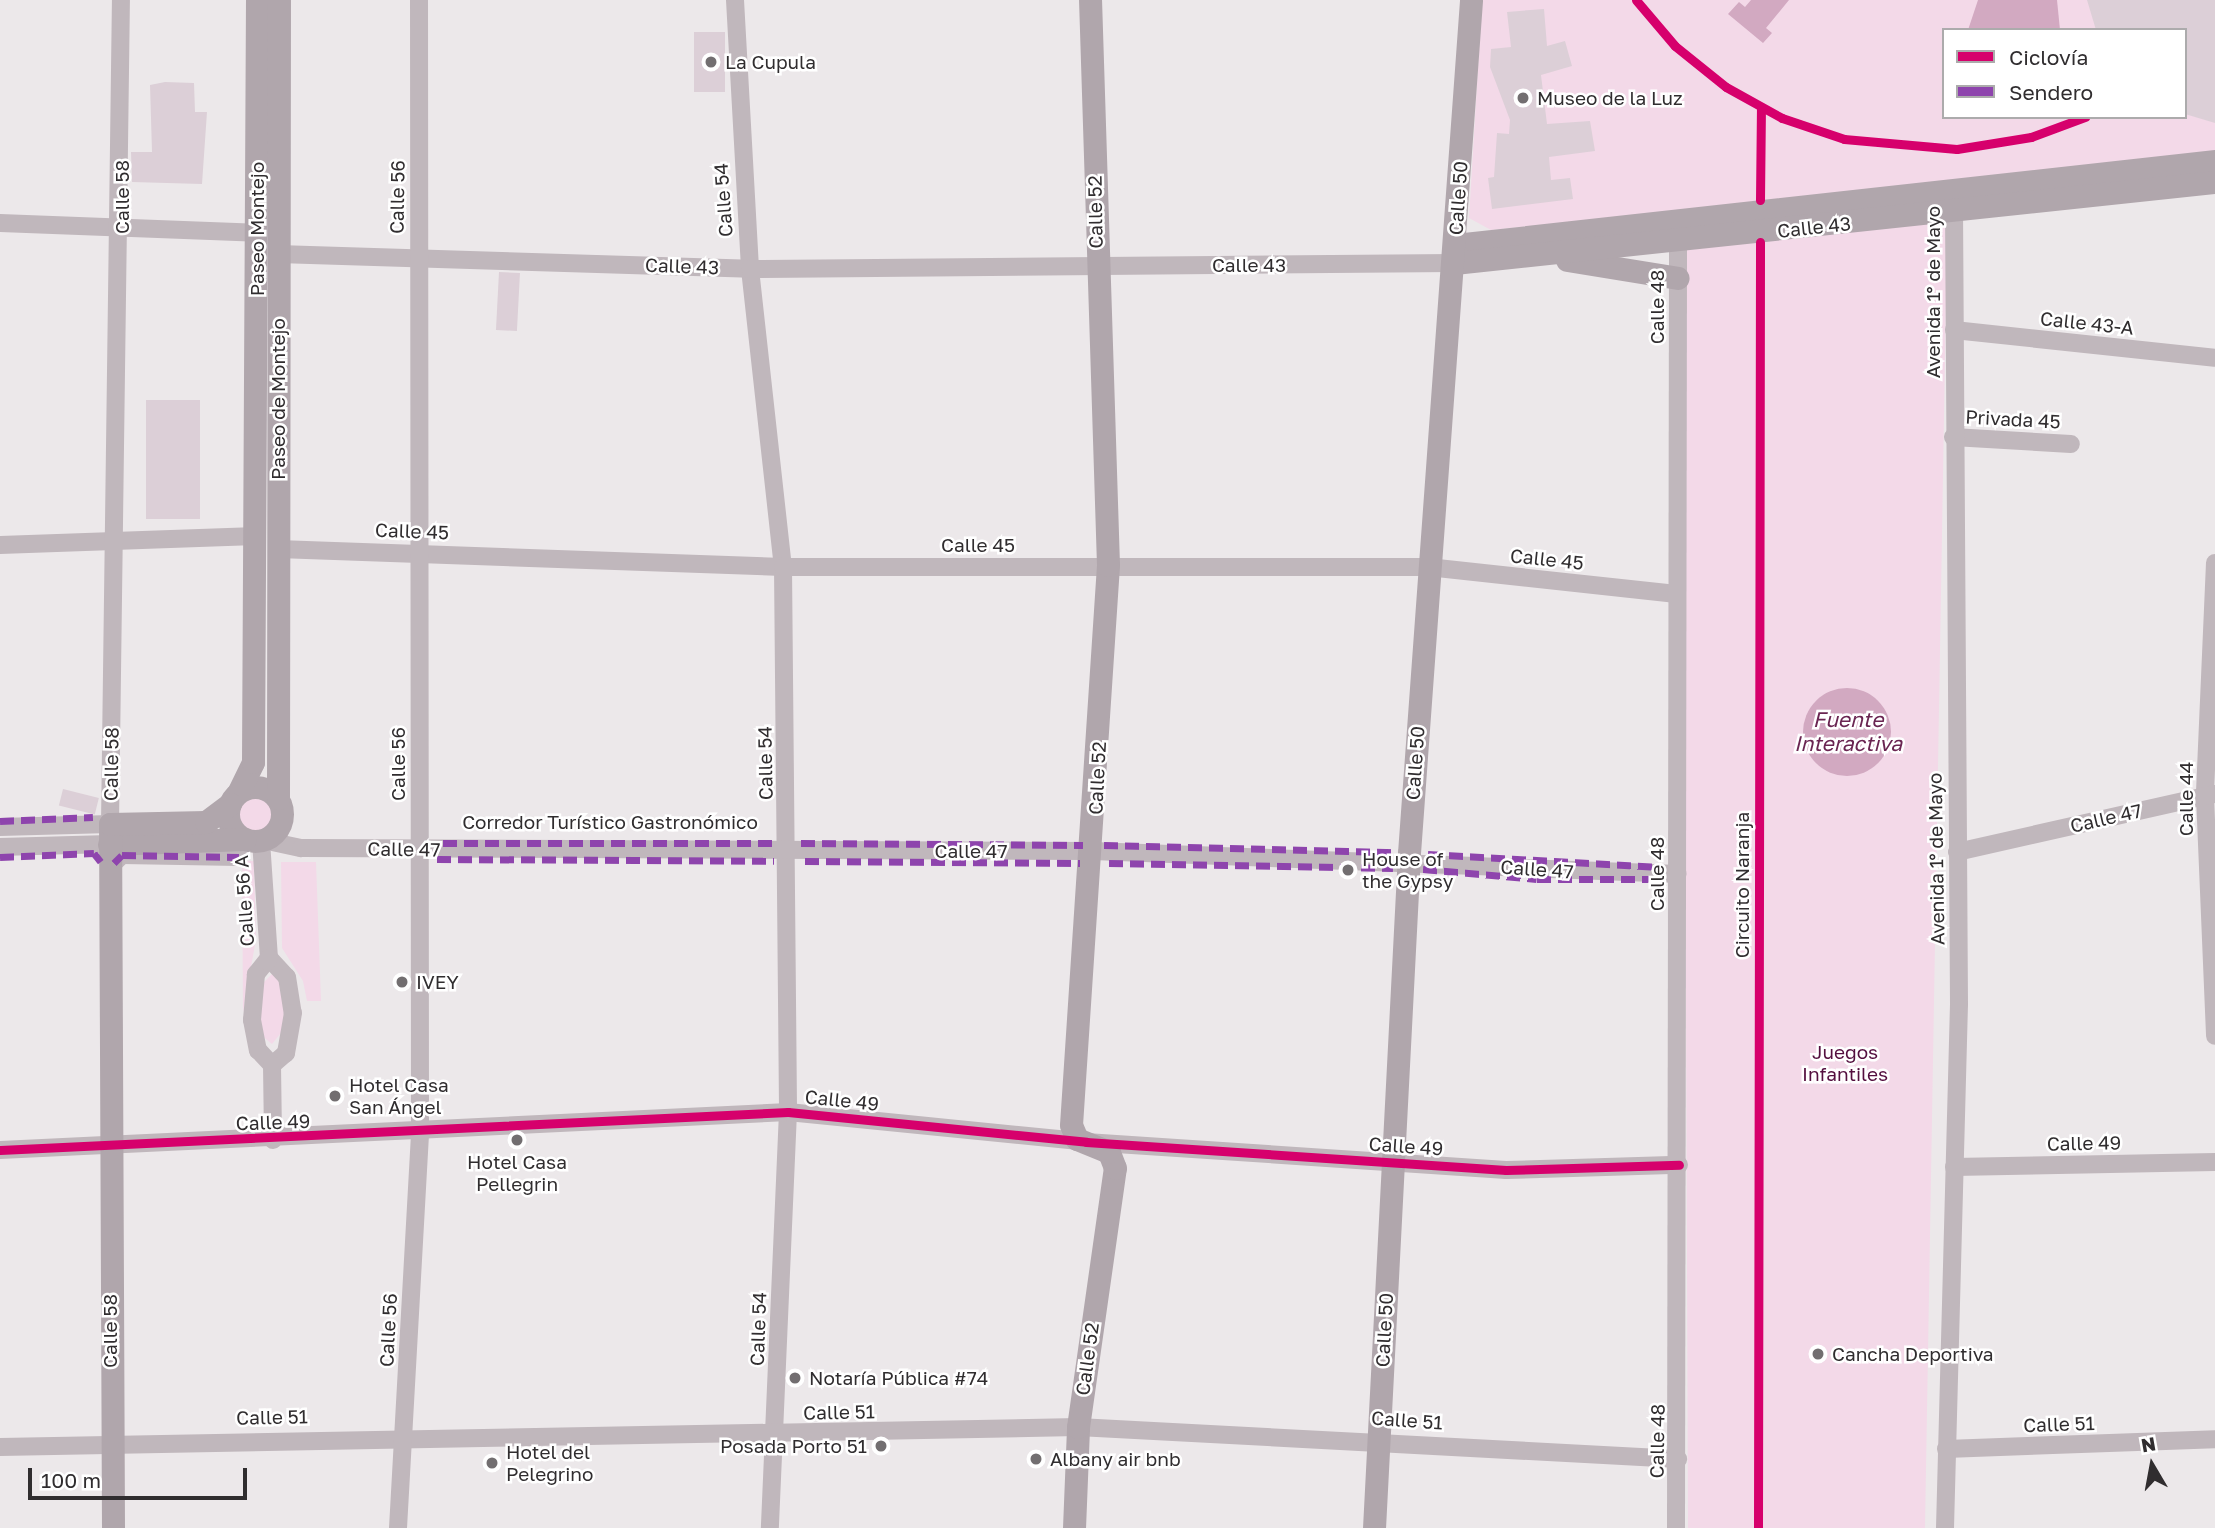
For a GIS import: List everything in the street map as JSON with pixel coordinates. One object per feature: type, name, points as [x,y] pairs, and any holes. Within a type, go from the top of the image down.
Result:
[{"type":"main road","name":"Paseo Montejo","points":[[234,798],[253,762],[257,536],[257,0]]},
{"type":"main road","name":"Paseo de Montejo","points":[[278,798],[279,0]]},
{"type":"main road","name":"Calle 52","points":[[1074,1528],[1077,1427],[1115,1168],[1109,1152],[1074,1136],[1071,1125],[1094,854],[1108,565],[1090,0]]},
{"type":"main road","name":"Calle 50","points":[[1374,1528],[1392,1163],[1428,567],[1455,254],[1471,0]]},
{"type":"main road","name":"Calle 43","points":[[1455,254],[1538,255],[1678,230],[1955,190],[2215,160]]},
{"type":"main road","name":"Calle 43","points":[[1455,254],[1678,230],[1954,214],[2215,182]]},
{"type":"main road","points":[[1538,255],[1678,278]]},
{"type":"main road","points":[[256,786],[278,798],[280,826],[252,844],[230,825],[234,798],[256,786]]},
{"type":"main road","name":"Calle 47","points":[[105,842],[206,822],[234,798]]},
{"type":"main road","name":"Calle 47","points":[[105,842],[252,844]]},
{"type":"main road","name":"Calle 58","points":[[105,842],[113,1528]]},
{"type":"street","name":"Calle 58","points":[[105,842],[122,227],[121,0]]},
{"type":"street","name":"Calle 56","points":[[398,1528],[420,1133],[421,552],[417,255],[419,0]]},
{"type":"street","name":"Calle 54","points":[[735,0],[750,269],[783,567],[788,1112],[771,1528]]},
{"type":"street","name":"Avenida 1° de Mayo","points":[[1945,1528],[1954,1167],[1957,852],[1953,437],[1955,190]]},
{"type":"street","points":[[0,223],[257,233]]},
{"type":"street","name":"Calle 48","points":[[1676,1528],[1679,1165],[1678,230]]},
{"type":"street","name":"Calle 43","points":[[278,254],[417,255],[750,269],[1097,266],[1455,254]]},
{"type":"street","name":"Calle 43-A","points":[[1954,330],[2215,358]]},
{"type":"street","name":"Privada 45","points":[[1953,437],[2071,444]]},
{"type":"street","points":[[0,545],[257,536]]},
{"type":"street","name":"Calle 45","points":[[278,549],[783,567],[1428,567],[1677,594]]},
{"type":"street","name":"Calle 44","points":[[2215,562],[2210,795],[2215,1036]]},
{"type":"street","name":"Calle 47","points":[[1957,852],[2210,795]]},
{"type":"street","points":[[0,821],[105,842]]},
{"type":"street","points":[[58,825],[58,846]]},
{"type":"street","name":"Calle 47","points":[[0,827],[58,825],[105,842]]},
{"type":"street","points":[[0,857],[94,853],[105,842]]},
{"type":"street","name":"Calle 47","points":[[0,847],[105,842]]},
{"type":"street","name":"Calle 47","points":[[252,844],[301,848],[1094,854],[1410,861],[1678,874]]},
{"type":"street","name":"Calle 56 A","points":[[252,844],[269,958],[288,977],[293,1013],[286,1053],[272,1065]]},
{"type":"street","name":"Corredor Turístico Gastronómico","points":[[440,851],[785,850]]},
{"type":"street","points":[[805,861],[1094,854]]},
{"type":"street","points":[[1410,861],[1537,879],[1659,873]]},
{"type":"street","name":"Calle 56 A","points":[[269,958],[259,966],[252,1003],[258,1051],[272,1065],[274,1140]]},
{"type":"street","name":"Calle 49","points":[[0,1150],[420,1133],[788,1112],[1086,1142],[1506,1170],[1679,1165]]},
{"type":"street","name":"Calle 49","points":[[1954,1167],[2215,1162]]},
{"type":"street","name":"Calle 51","points":[[0,1447],[111,1441],[403,1435],[775,1434],[1077,1427],[1378,1439],[1678,1459]]},
{"type":"street","name":"Calle 51","points":[[1946,1449],[2215,1439]]},
{"type":"green space","name":"Juegos Infantiles","points":[[1482,0],[2215,0],[2215,155],[1948,183],[1925,1528],[1688,1528],[1683,211],[1491,230],[1469,218]]},
{"type":"green space","points":[[255,794],[269,799],[274,813],[269,827],[255,832],[241,827],[236,813],[241,799]]},
{"type":"green space","points":[[242,861],[254,861],[256,939],[243,1012]]},
{"type":"green space","points":[[281,862],[316,862],[321,1001],[307,1001],[303,981],[282,948]]},
{"type":"green space","points":[[273,973],[285,989],[285,1028],[272,1044],[261,1035],[260,986]]},
{"type":"water","points":[[1751,0],[1789,0],[1766,28],[1772,33],[1763,43],[1728,14],[1739,2],[1745,7]]},
{"type":"water","points":[[1978,0],[2057,0],[2060,28],[1969,28]]},
{"type":"water","name":"Fuente Interactiva","points":[[1847,688],[1864,692],[1878,701],[1887,715],[1891,732],[1887,749],[1878,763],[1864,772],[1847,776],[1830,772],[1816,763],[1807,749],[1803,732],[1807,715],[1816,701],[1830,692]]},
{"type":"building","points":[[2087,0],[2215,0],[2215,123],[2187,115],[2187,28],[2095,28]]},
{"type":"building","name":"Museo de la Luz","points":[[1544,9],[1547,46],[1565,41],[1572,66],[1541,75],[1547,124],[1590,121],[1595,151],[1549,157],[1551,180],[1570,178],[1573,199],[1492,209],[1488,178],[1494,177],[1497,133],[1509,134],[1510,120],[1490,67],[1491,49],[1511,47],[1507,12]]},
{"type":"building","name":"La Cupula","points":[[694,32],[725,32],[725,92],[694,92]]},
{"type":"building","points":[[165,82],[194,83],[195,112],[207,112],[202,184],[132,182],[131,152],[152,152],[150,85]]},
{"type":"building","points":[[499,272],[520,273],[517,331],[496,330]]},
{"type":"building","points":[[146,400],[200,400],[200,519],[146,519]]},
{"type":"building","points":[[63,789],[99,798],[95,814],[59,805]]},
{"type":"marked path","points":[[0,821],[93,817]]},
{"type":"marked path","points":[[443,843],[777,843]]},
{"type":"marked path","points":[[801,843],[1083,845]]},
{"type":"marked path","points":[[1104,845],[1396,852]]},
{"type":"marked path","points":[[0,857],[94,853],[101,862]]},
{"type":"marked path","points":[[1428,854],[1660,867]]},
{"type":"marked path","points":[[114,863],[122,855],[239,857]]},
{"type":"marked path","points":[[437,859],[774,861]]},
{"type":"marked path","points":[[805,861],[1080,863]]},
{"type":"marked path","points":[[1109,863],[1393,868]]},
{"type":"marked path","points":[[1423,869],[1537,879],[1658,879]]},
{"type":"cycle path","points":[[1636,0],[1675,46],[1726,87],[1782,118],[1844,139],[1957,149],[2031,137],[2080,119]]},
{"type":"cycle path","points":[[1760,200],[1761,107]]},
{"type":"cycle path","name":"Circuito Naranja","points":[[1758,1528],[1760,242]]},
{"type":"cycle path","points":[[0,1150],[788,1112],[1086,1142],[1506,1170],[1679,1165]]},
{"type":"place","name":"La Cupula","points":[[711,62]]},
{"type":"place","name":"Museo de la Luz","points":[[1523,98]]},
{"type":"place","name":"House of the Gypsy","points":[[1348,870]]},
{"type":"place","name":"IVEY","points":[[402,982]]},
{"type":"place","name":"Hotel Casa San Ángel","points":[[335,1096]]},
{"type":"place","name":"Hotel Casa Pellegrin","points":[[517,1140]]},
{"type":"place","name":"Cancha Deportiva","points":[[1818,1354]]},
{"type":"place","name":"Notaría Pública #74","points":[[795,1378]]},
{"type":"place","name":"Posada Porto 51","points":[[881,1446]]},
{"type":"place","name":"Albany air bnb","points":[[1036,1459]]},
{"type":"place","name":"Hotel del Pelegrino","points":[[492,1463]]}]
